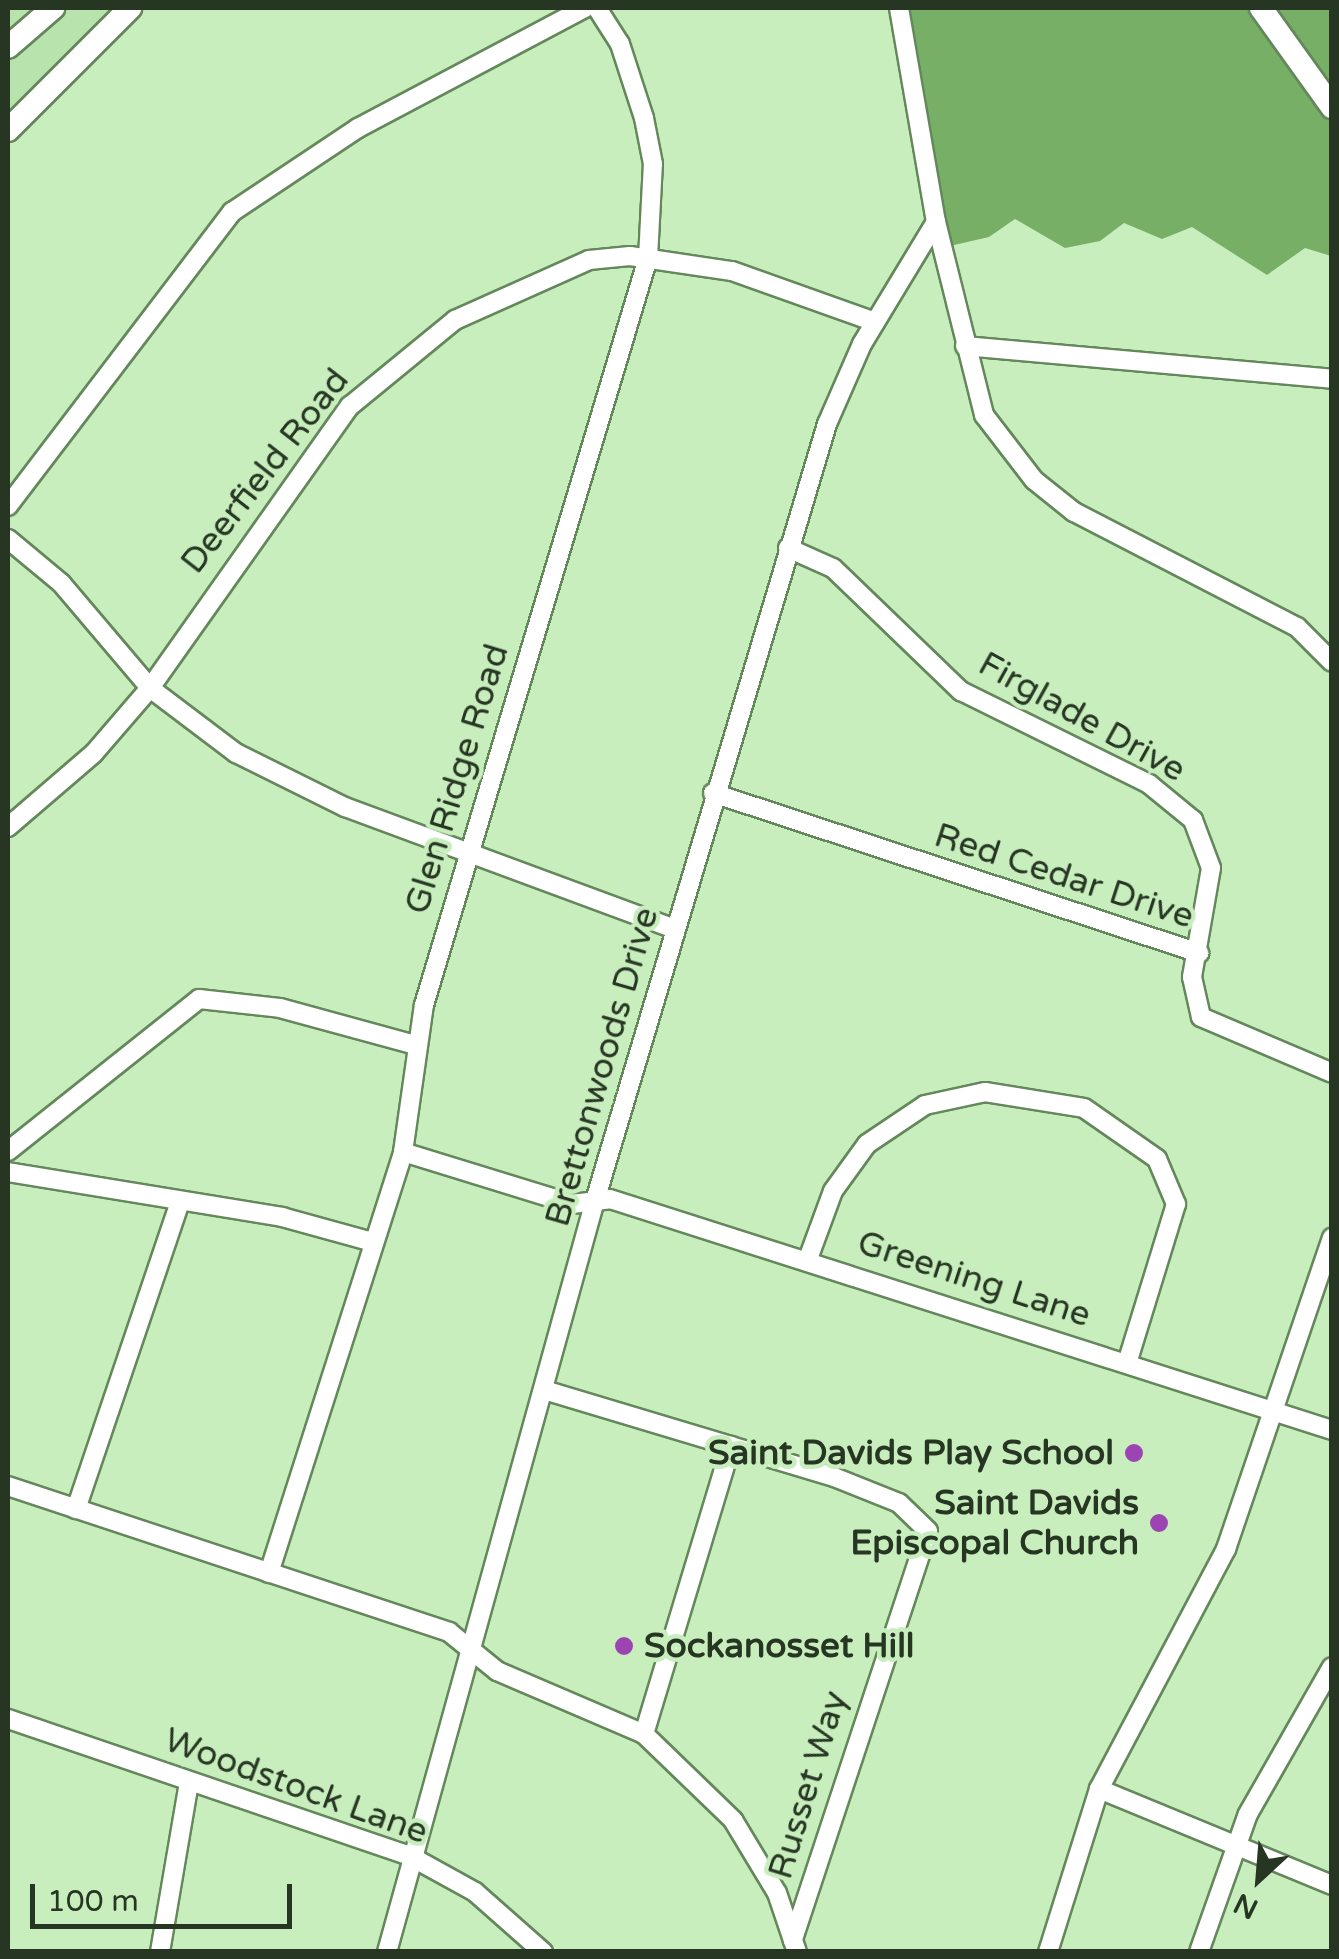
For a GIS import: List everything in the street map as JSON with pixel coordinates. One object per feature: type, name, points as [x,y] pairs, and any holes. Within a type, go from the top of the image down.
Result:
[{"type":"main road","points":[[8,47],[53,8]]},
{"type":"main road","points":[[8,130],[68,61],[130,8]]},
{"type":"main road","points":[[1261,8],[1332,108]]},
{"type":"street","points":[[8,506],[232,212],[358,128],[585,8]]},
{"type":"street","name":"Glen Ridge Road","points":[[268,1572],[403,1152],[415,1045],[466,853],[648,258],[653,164],[644,118],[620,44],[597,8]]},
{"type":"street","points":[[899,8],[936,222],[984,415],[1034,480],[1074,512],[1332,646]]},
{"type":"street","name":"Brettonwoods Drive","points":[[387,1952],[408,1855],[544,1390],[594,1204],[713,793],[827,424],[875,322],[936,222]]},
{"type":"street","name":"Deerfield Road","points":[[8,827],[94,754],[150,688],[350,406],[394,362],[455,320],[589,260],[648,258],[732,270],[875,322]]},
{"type":"street","points":[[965,346],[1332,379]]},
{"type":"street","points":[[8,538],[60,583],[150,688],[287,781],[466,853],[675,928]]},
{"type":"street","name":"Firglade Drive","points":[[788,548],[832,568],[961,691],[1135,776],[1194,820],[1211,868],[1198,953]]},
{"type":"street","points":[[1297,627],[1332,662]]},
{"type":"street","name":"Red Cedar Drive","points":[[713,793],[1198,953],[1195,995],[1211,1027],[1332,1072]]},
{"type":"street","points":[[8,1151],[200,998],[280,1008],[415,1045]]},
{"type":"street","points":[[808,1260],[834,1191],[867,1144],[925,1104],[1016,1093],[1084,1108],[1158,1159],[1176,1204],[1127,1363]]},
{"type":"street","name":"Greening Lane","points":[[403,1152],[594,1204],[610,1200],[1332,1430]]},
{"type":"street","points":[[8,1172],[180,1201],[372,1242]]},
{"type":"street","points":[[76,1510],[180,1201]]},
{"type":"street","points":[[1048,1952],[1099,1789],[1226,1549],[1277,1414],[1332,1238]]},
{"type":"street","name":"Russet Way","points":[[544,1390],[731,1446],[899,1504],[928,1530],[795,1946]]},
{"type":"street","points":[[644,1734],[731,1446]]},
{"type":"street","points":[[8,1486],[449,1632],[466,1653],[644,1734],[733,1820],[795,1946]]},
{"type":"street","points":[[1199,1952],[1236,1845],[1332,1666]]},
{"type":"street","name":"Woodstock Lane","points":[[8,1719],[408,1855],[475,1892],[542,1952]]},
{"type":"street","points":[[160,1952],[189,1782]]},
{"type":"street","points":[[1099,1789],[1332,1884]]},
{"type":"shaded area","points":[[8,8],[126,8],[8,126]]},
{"type":"shaded area","points":[[898,8],[1331,8],[1331,256],[1305,248],[1267,275],[1192,227],[1162,239],[1124,223],[1100,241],[1065,248],[1015,219],[989,237],[941,248]]},
{"type":"place","name":"Saint Davids Play School","points":[[1134,1453]]},
{"type":"place","name":"Saint Davids Episcopal Church","points":[[1159,1523]]},
{"type":"place","name":"Sockanosset Hill","points":[[624,1646]]}]
